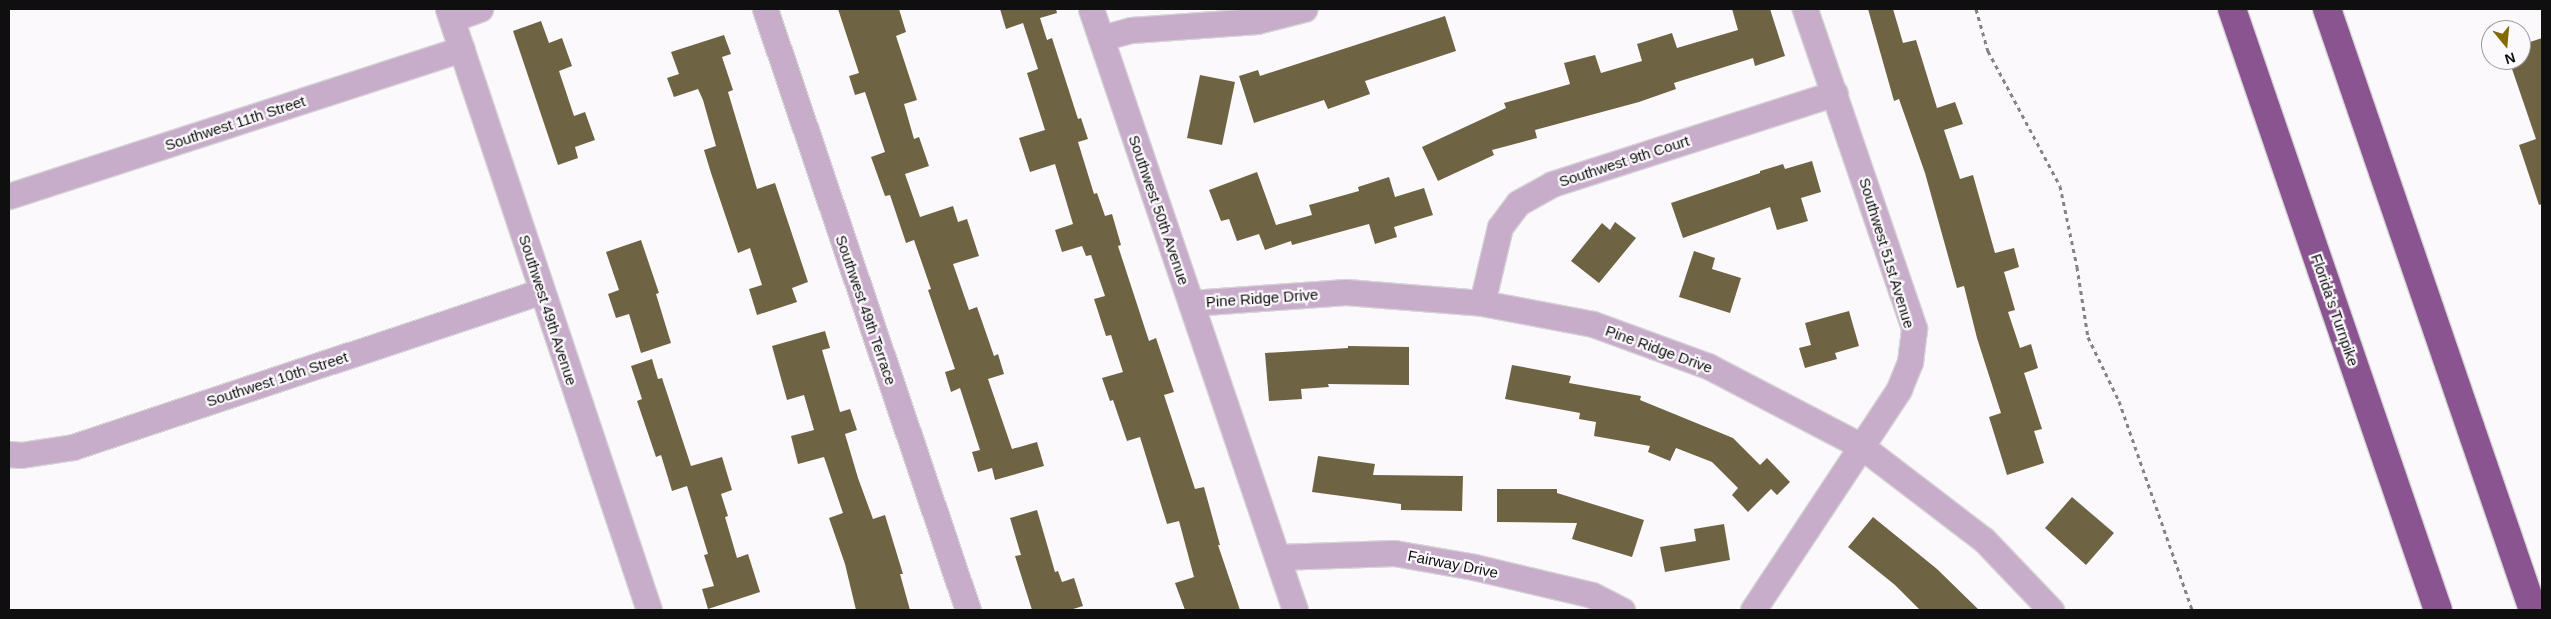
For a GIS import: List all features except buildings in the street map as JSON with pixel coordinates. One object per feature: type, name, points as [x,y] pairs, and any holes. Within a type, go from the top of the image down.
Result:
[{"type":"highway","name":"Florida's Turnpike","points":[[2232,9],[2438,610]]},
{"type":"highway","points":[[2327,9],[2533,610]]},
{"type":"street","points":[[450,14],[480,9]]},
{"type":"street","name":"Southwest 49th Terrace","points":[[765,9],[968,610]]},
{"type":"street","name":"Southwest 50th Avenue","points":[[1091,9],[1295,610]]},
{"type":"street","points":[[1101,38],[1131,30],[1257,21],[1304,9]]},
{"type":"street","name":"Southwest 51st Avenue","points":[[1753,610],[1899,388],[1910,362],[1914,328],[1805,9]]},
{"type":"street","name":"Southwest 49th Avenue","points":[[450,14],[649,610]]},
{"type":"street","name":"Southwest 11th Street","points":[[9,196],[462,49]]},
{"type":"street","name":"Southwest 9th Court","points":[[1482,303],[1500,227],[1518,202],[1552,184],[1835,93]]},
{"type":"street","name":"Southwest 10th Street","points":[[9,454],[21,455],[73,447],[542,291]]},
{"type":"street","name":"Pine Ridge Drive","points":[[1191,302],[1346,292],[1482,303],[1593,324],[1708,366],[1861,446],[1984,540],[2051,610]]},
{"type":"street","name":"Fairway Drive","points":[[1278,556],[1394,553],[1474,567],[1592,595],[1622,610]]},
{"type":"path","points":[[1976,9],[1988,51],[2060,186],[2077,267],[2088,337],[2119,401],[2192,610]]}]
